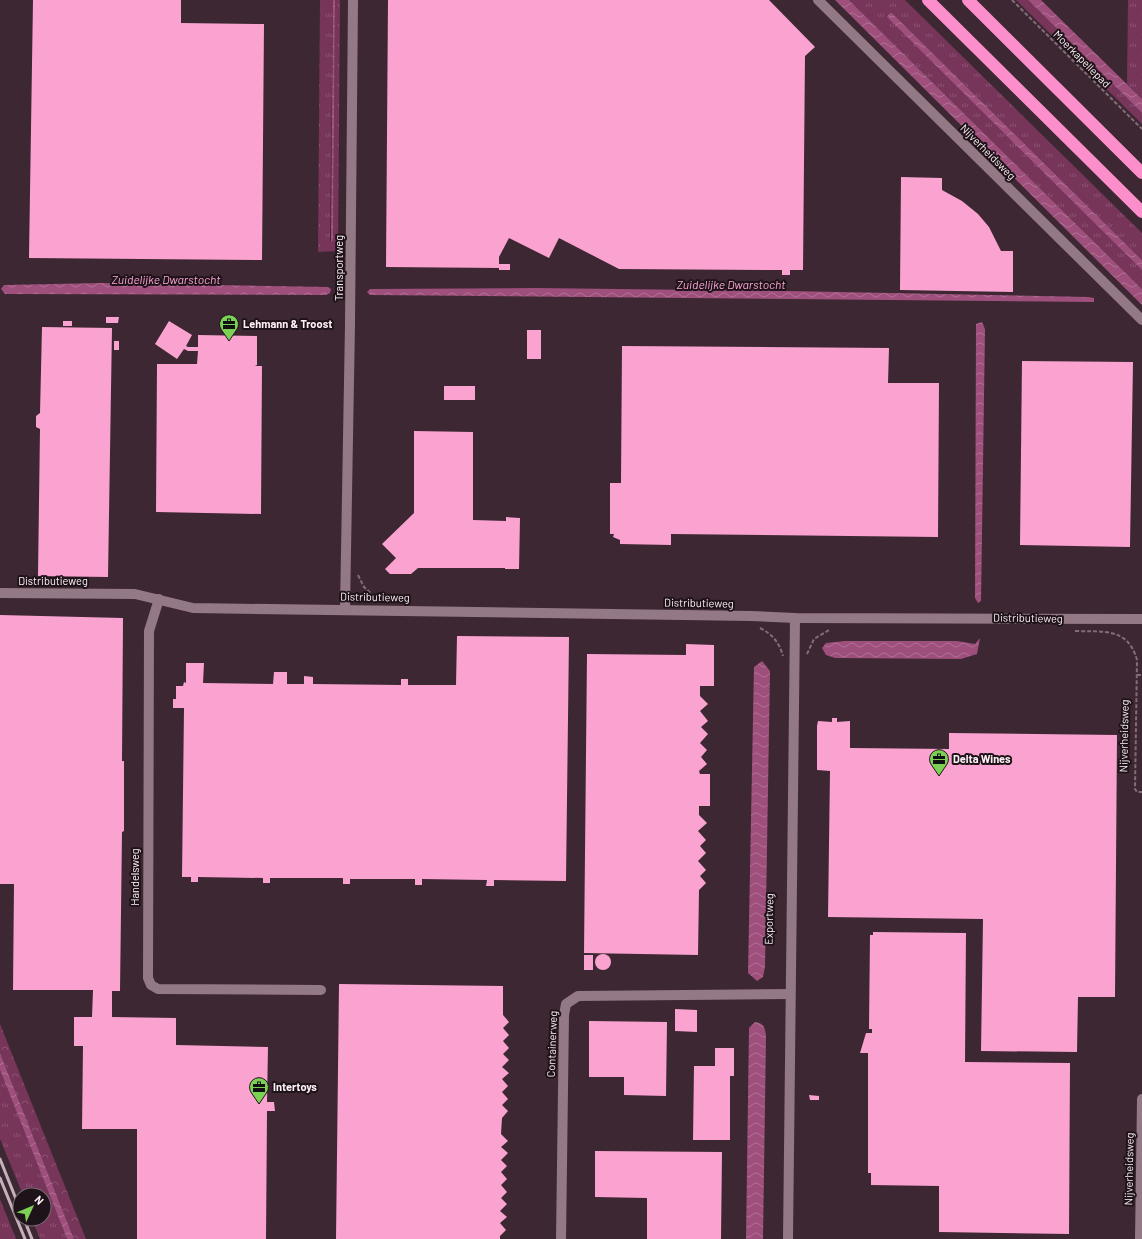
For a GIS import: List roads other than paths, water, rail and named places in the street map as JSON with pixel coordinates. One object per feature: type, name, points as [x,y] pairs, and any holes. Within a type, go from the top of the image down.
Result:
[{"type":"highway","points":[[928,0],[1142,212]]},
{"type":"highway","points":[[968,0],[1142,172]]},
{"type":"street","name":"Transportweg","points":[[345,609],[353,0]]},
{"type":"street","name":"Nijverheidsweg","points":[[818,0],[1142,320]]},
{"type":"street","name":"Distributieweg","points":[[0,593],[135,594],[193,608],[345,609],[795,618],[1142,619]]},
{"type":"street","name":"Handelsweg","points":[[159,599],[149,631],[148,978],[151,985],[158,989],[321,990]]},
{"type":"street","name":"Exportweg","points":[[788,1239],[795,618]]},
{"type":"street","name":"Containerweg","points":[[561,1239],[564,1015],[566,1004],[578,996],[790,994]]},
{"type":"street","name":"Nijverheidsweg","points":[[1140,1239],[1142,1099]]},
{"type":"water","points":[[333,0],[335,0],[333,241],[331,242]]},
{"type":"water","points":[[835,0],[849,0],[1142,289],[1142,305]]},
{"type":"water","points":[[1028,0],[1041,0],[1142,99],[1142,113]]},
{"type":"water","points":[[890,13],[892,13],[1142,260],[1142,270],[887,17]]},
{"type":"water","points":[[103,283],[328,287],[331,289],[330,293],[326,295],[5,294],[1,289],[4,285]]},
{"type":"water","points":[[535,288],[1088,297],[1094,298],[1094,302],[370,295],[367,292],[370,289]]},
{"type":"water","points":[[982,322],[985,329],[981,601],[978,603],[975,598],[976,324]]},
{"type":"water","points":[[980,638],[977,654],[961,659],[835,658],[826,655],[822,648],[826,643],[845,641],[957,641],[975,644]]},
{"type":"water","points":[[762,661],[770,671],[765,967],[763,977],[757,981],[748,973],[754,667]]},
{"type":"water","points":[[755,1022],[764,1026],[766,1036],[763,1239],[746,1239],[749,1028]]},
{"type":"water","points":[[0,1053],[74,1239],[67,1239],[52,1201],[52,1187],[46,1187],[0,1070]]},
{"type":"railway","points":[[0,1159],[12,1189]]},
{"type":"railway","points":[[0,1178],[25,1239]]},
{"type":"railway","points":[[27,1227],[32,1239]]},
{"type":"place","name":"Lehmann & Troost","points":[[229,341]]},
{"type":"place","name":"Delta Wines","points":[[939,776]]},
{"type":"place","name":"Intertoys","points":[[259,1104]]},
{"type":"water label","name":"Zuidelijke Dwarstocht","points":[[166,280]]},
{"type":"water label","name":"Zuidelijke Dwarstocht","points":[[731,285]]}]
